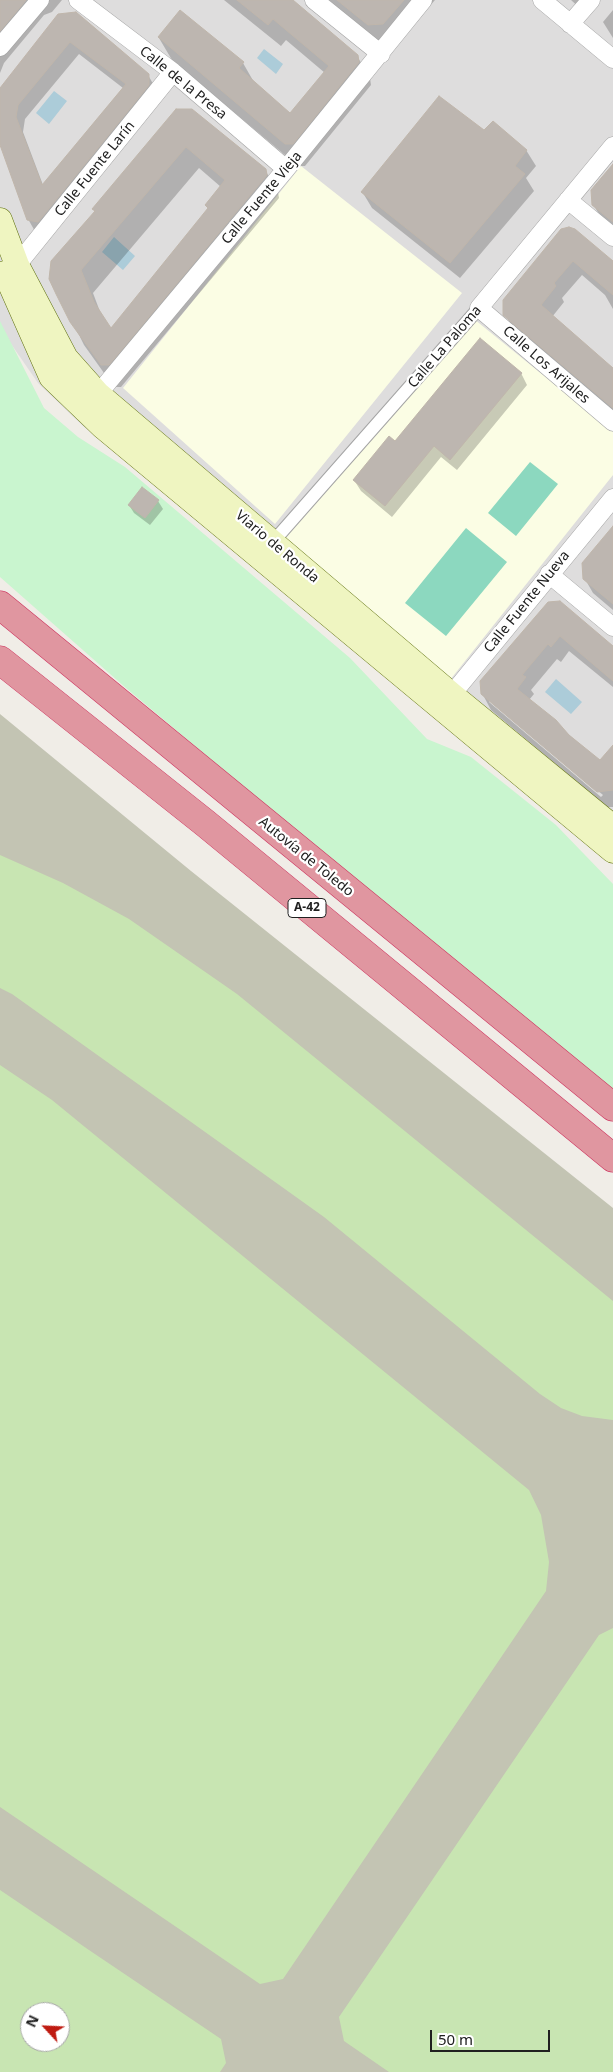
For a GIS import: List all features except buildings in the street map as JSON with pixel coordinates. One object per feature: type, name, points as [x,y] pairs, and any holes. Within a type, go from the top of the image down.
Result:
[{"type":"highway","name":"Autovía de Toledo","points":[[5,605],[613,1108]]},
{"type":"highway","name":"A-42","points":[[0,660],[205,823],[613,1158]]},
{"type":"main road","name":"Viario de Ronda","points":[[0,220],[9,264],[51,377],[103,427],[447,701],[610,819]]},
{"type":"main road","name":"Viario de Ronda","points":[[9,264],[66,358],[98,394],[272,543],[613,851]]},
{"type":"street","points":[[0,47],[40,0]]},
{"type":"street","name":"Calle de la Presa","points":[[78,0],[173,72],[286,169]]},
{"type":"street","points":[[314,0],[381,54]]},
{"type":"street","name":"Calle Fuente Vieja","points":[[98,394],[381,54],[423,0]]},
{"type":"street","points":[[542,0],[613,59]]},
{"type":"street","points":[[570,24],[590,0]]},
{"type":"street","name":"Calle Fuente Larín","points":[[9,264],[173,72]]},
{"type":"street","name":"Calle La Paloma","points":[[272,543],[479,308],[613,146]]},
{"type":"street","points":[[568,200],[613,237]]},
{"type":"street","name":"Calle Los Arijales","points":[[479,308],[613,422]]},
{"type":"street","name":"Calle Fuente Nueva","points":[[447,701],[613,498]]},
{"type":"street","points":[[549,574],[613,627]]},
{"type":"shaded area","points":[[0,0],[613,0],[613,847],[83,426],[38,383],[0,328]]},
{"type":"shaded area","points":[[301,166],[462,293],[275,524],[123,388]]},
{"type":"shaded area","points":[[474,319],[613,432],[613,475],[450,680],[283,537]]},
{"type":"shaded area","points":[[0,714],[191,871],[613,1208],[613,2072],[0,2072]]},
{"type":"green space","points":[[0,321],[44,408],[78,437],[125,467],[350,658],[427,739],[471,757],[556,825],[613,884],[613,1098],[126,688],[0,577]]},
{"type":"green space","points":[[530,462],[558,484],[516,536],[488,513]]},
{"type":"green space","points":[[466,528],[507,562],[446,636],[405,603]]},
{"type":"green space","points":[[0,855],[63,883],[129,919],[237,994],[613,1301],[613,1420],[582,1416],[561,1408],[540,1394],[324,1217],[12,994],[0,988]]},
{"type":"green space","points":[[0,1065],[52,1100],[529,1490],[541,1515],[549,1562],[546,1591],[283,1979],[260,1984],[0,1807]]},
{"type":"green space","points":[[613,1628],[613,2072],[389,2072],[344,2041],[339,2017],[599,1635]]},
{"type":"green space","points":[[0,1890],[221,2039],[226,2063],[220,2072],[0,2072]]},
{"type":"water","points":[[264,49],[283,64],[276,74],[257,58]]},
{"type":"water","points":[[54,91],[67,101],[49,124],[36,113]]},
{"type":"water","points":[[114,237],[135,256],[123,270],[102,252]]},
{"type":"water","points":[[556,679],[582,702],[571,714],[545,692]]}]
